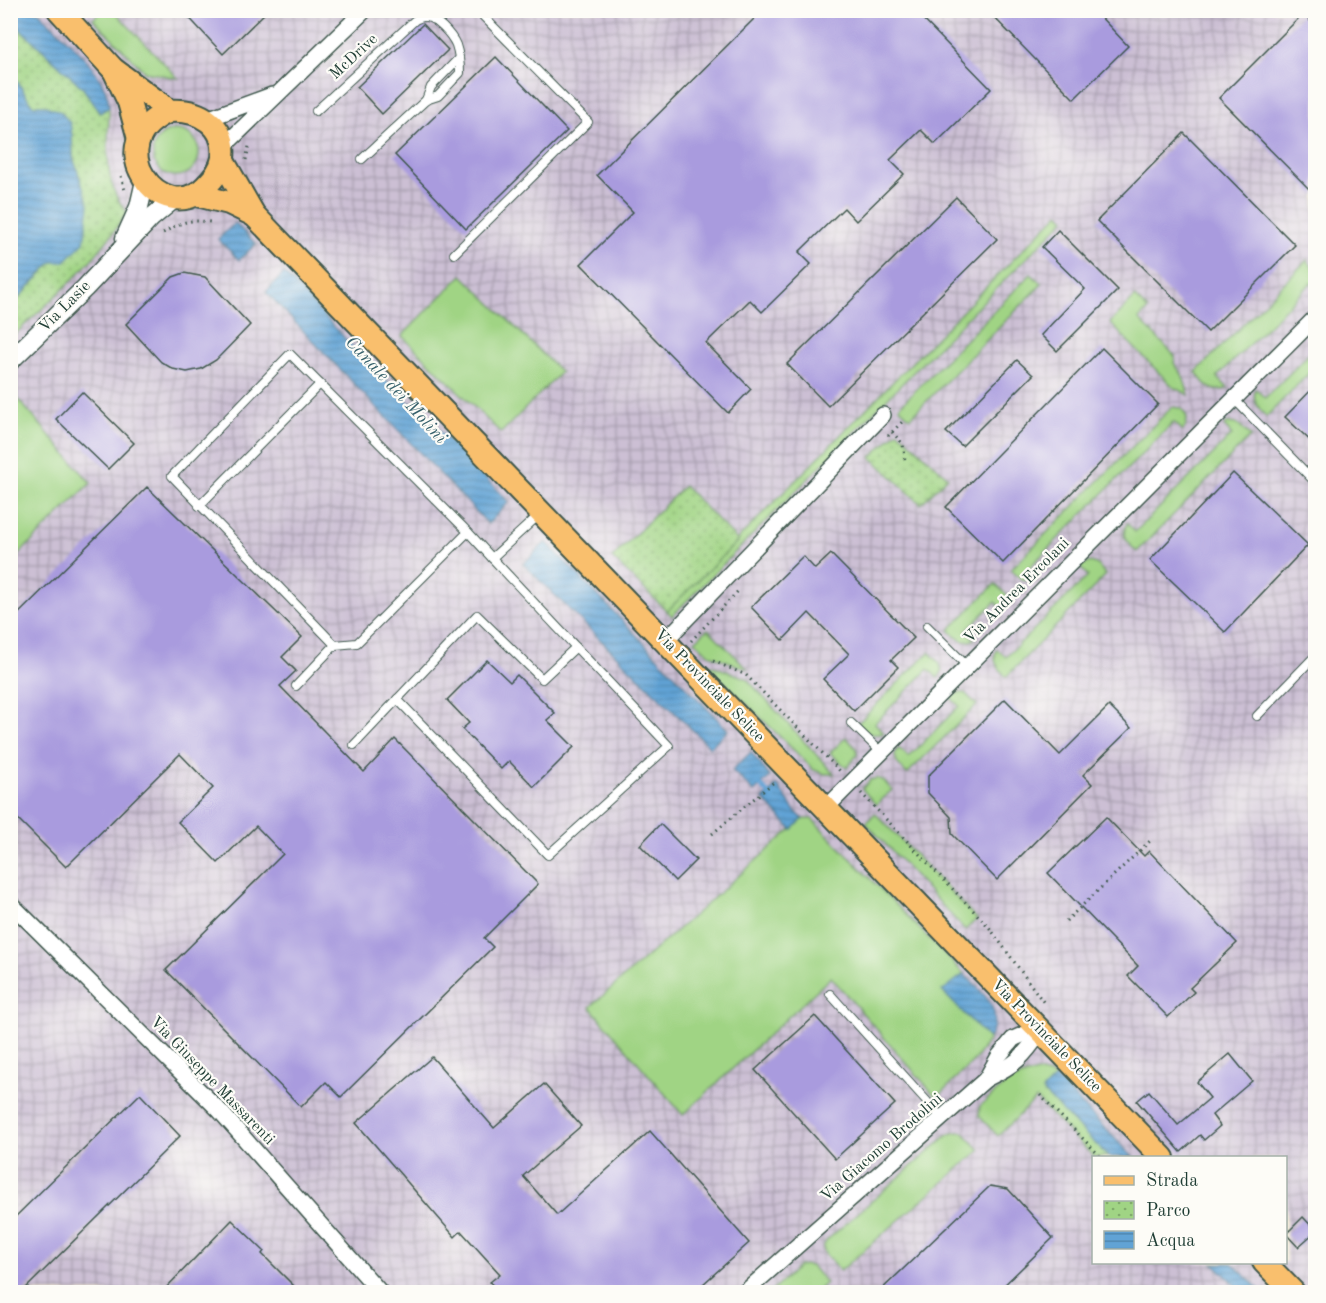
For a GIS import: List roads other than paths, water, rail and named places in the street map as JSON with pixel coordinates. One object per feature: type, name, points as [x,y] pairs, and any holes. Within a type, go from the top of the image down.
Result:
[{"type":"main road","points":[[59,10],[113,69],[170,111]]},
{"type":"main road","points":[[113,69],[129,102],[139,139]]},
{"type":"main road","points":[[174,199],[145,181],[138,168],[136,153],[139,139],[157,117],[170,111],[184,110],[207,119]]},
{"type":"main road","name":"Via Provinciale Selice","points":[[207,119],[219,133],[223,154],[254,215],[542,513],[671,634],[826,808],[1017,1006],[1043,1024],[1058,1049],[1161,1156]]},
{"type":"main road","points":[[197,195],[217,174],[223,154]]},
{"type":"main road","name":"Via Provinciale Selice","points":[[174,199],[197,195],[229,203],[254,215]]},
{"type":"main road","points":[[1265,1264],[1293,1293]]},
{"type":"street","points":[[223,154],[278,93],[365,10]]},
{"type":"street","points":[[207,119],[278,93]]},
{"type":"street","name":"Via Lasie","points":[[119,251],[139,207],[145,181]]},
{"type":"street","name":"Via Lasie","points":[[10,361],[85,288],[151,218],[174,199]]},
{"type":"street","name":"Via Andrea Ercolani","points":[[826,808],[1316,317]]},
{"type":"street","points":[[671,634],[883,415]]},
{"type":"street","name":"Via Giuseppe Massarenti","points":[[10,903],[220,1111],[380,1293]]},
{"type":"street","points":[[1013,1040],[1017,1006]]},
{"type":"street","points":[[986,1079],[999,1056],[1013,1040],[1043,1024]]},
{"type":"street","name":"Via Giacomo Brodolini","points":[[745,1293],[986,1079],[1012,1066],[1028,1052],[1043,1024]]},
{"type":"street","points":[[1028,1052],[1058,1049]]},
{"type":"lane","points":[[454,254],[588,122],[477,10]]},
{"type":"lane","name":"McDrive","points":[[316,111],[415,20],[423,16],[431,18],[445,30],[455,43],[460,73],[438,96],[426,100],[362,159]]},
{"type":"lane","points":[[335,645],[172,476],[290,354],[468,532],[669,746],[548,855],[397,699]]},
{"type":"lane","points":[[199,506],[320,384]]},
{"type":"lane","points":[[1234,399],[1316,483]]},
{"type":"lane","points":[[492,558],[542,513]]},
{"type":"lane","points":[[296,686],[335,645],[357,643],[468,532]]},
{"type":"lane","points":[[354,745],[477,615],[542,679],[576,647]]},
{"type":"lane","points":[[927,627],[968,666]]},
{"type":"lane","points":[[1257,716],[1316,655]]},
{"type":"lane","points":[[851,723],[882,753]]},
{"type":"lane","points":[[830,994],[942,1118]]},
{"type":"water","points":[[10,11],[38,11],[92,68],[107,94],[109,107],[100,113],[83,88],[11,20]]},
{"type":"water","points":[[11,58],[14,76],[32,105],[44,105],[61,112],[70,123],[73,158],[89,205],[84,242],[64,262],[52,262],[11,306],[11,262],[16,231],[10,207]]},
{"type":"water","points":[[235,223],[256,244],[239,260],[218,239]]},
{"type":"water","points":[[284,273],[368,363],[441,432],[509,502],[488,524],[266,292]]},
{"type":"water","points":[[546,542],[728,730],[710,747],[523,564]]},
{"type":"water","points":[[751,752],[770,777],[754,792],[732,770]]},
{"type":"water","points":[[777,785],[803,819],[792,830],[763,799]]},
{"type":"water","points":[[964,974],[985,996],[993,1010],[995,1019],[989,1039],[942,991]]},
{"type":"water","points":[[1056,1077],[1132,1156],[1108,1156],[1042,1091]]},
{"type":"water","points":[[1214,1264],[1233,1264],[1262,1292],[1242,1292]]},
{"type":"waterway","name":"Canale dei Molini","points":[[757,782],[774,799]]}]
